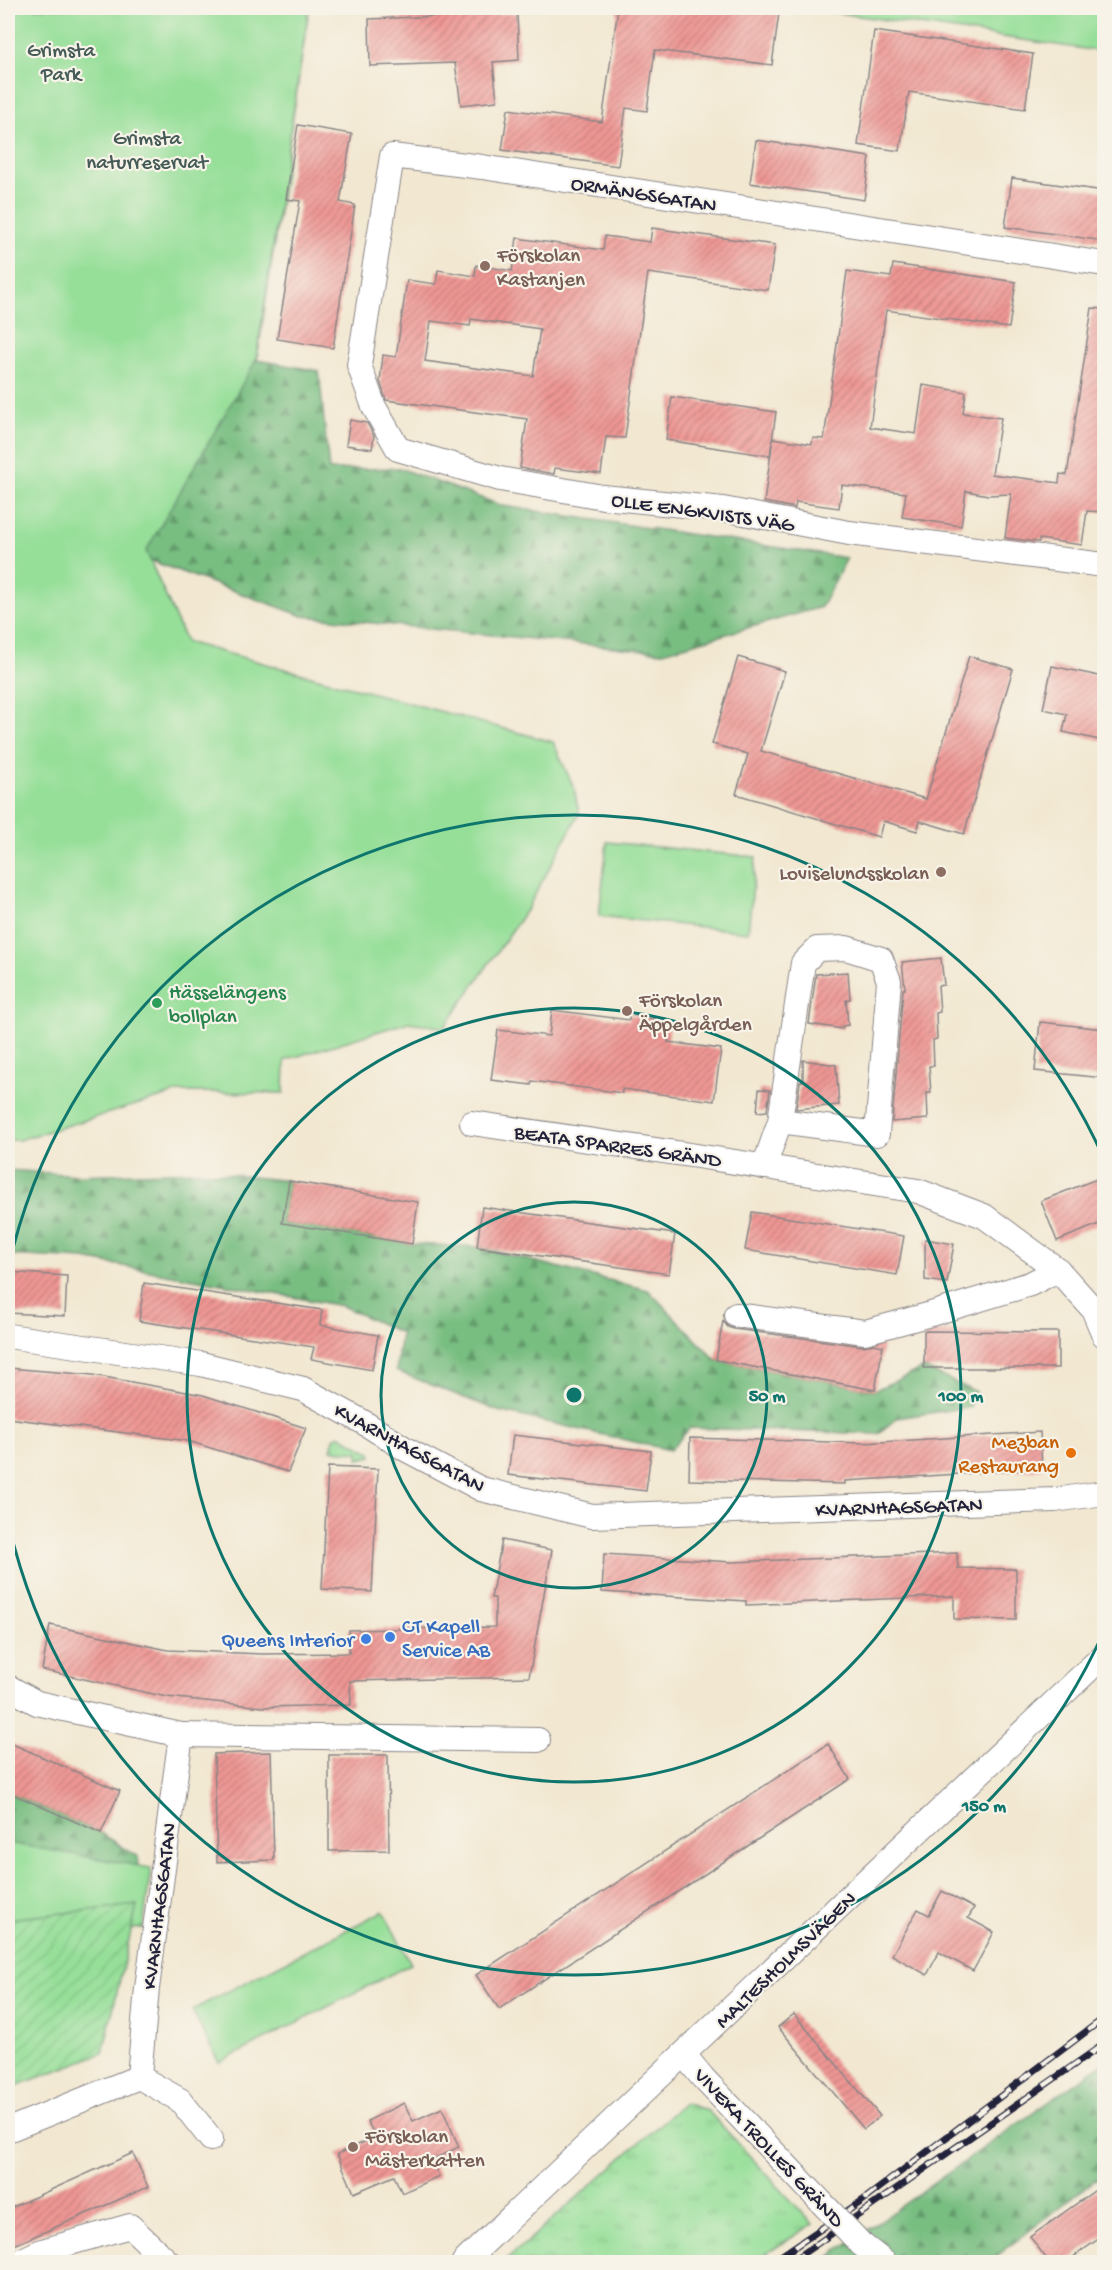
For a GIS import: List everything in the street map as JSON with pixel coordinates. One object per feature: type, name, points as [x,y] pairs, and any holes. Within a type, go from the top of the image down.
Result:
[{"type":"street","name":"ORMÄNGSGATAN","points":[[359,365],[392,156],[482,167],[1104,264]]},
{"type":"street","name":"OLLE ENGKVISTS VÄG","points":[[359,365],[374,407],[398,449],[500,479],[620,499],[723,509],[849,533],[1104,565]]},
{"type":"street","points":[[764,1167],[780,1121],[803,963],[816,949],[846,948],[881,959],[889,981],[877,1134],[780,1121]]},
{"type":"street","name":"BEATA SPARRES GRÄND","points":[[472,1124],[918,1191],[984,1216],[1058,1270],[1093,1309],[1104,1335]]},
{"type":"street","points":[[736,1315],[865,1332],[1030,1284],[1058,1270]]},
{"type":"street","name":"KVARNHAGSGATAN","points":[[8,1336],[201,1364],[303,1389],[363,1422],[407,1450],[481,1489],[592,1516],[1055,1500],[1104,1493]]},
{"type":"street","name":"MALTESHOLMSVÄGEN","points":[[464,2262],[1104,1655]]},
{"type":"street","points":[[8,1687],[37,1703],[181,1735],[538,1740]]},
{"type":"street","name":"KVARNHAGSGATAN","points":[[139,2077],[147,1988],[181,1735]]},
{"type":"street","name":"VIVEKA TROLLES GRÄND","points":[[684,2055],[861,2244],[884,2262]]},
{"type":"street","points":[[8,2130],[139,2077],[180,2100],[211,2139]]},
{"type":"street","points":[[18,2262],[42,2251],[130,2226],[168,2262]]},
{"type":"green space","points":[[8,8],[309,8],[256,360],[146,551],[186,642],[553,742],[574,788],[579,814],[527,909],[444,1028],[409,1022],[285,1060],[284,1093],[179,1092],[19,1140],[8,1140]]},
{"type":"green space","points":[[309,8],[257,360],[319,371],[329,470],[399,468],[503,506],[847,558],[821,607],[663,652],[303,616],[8,509]]},
{"type":"green space","points":[[805,8],[1104,8],[1104,52]]},
{"type":"green space","points":[[607,842],[756,857],[748,932],[599,916]]},
{"type":"green space","points":[[8,1170],[77,1175],[200,1171],[289,1181],[282,1223],[412,1244],[477,1247],[648,1290],[716,1360],[875,1390],[924,1368],[976,1392],[969,1407],[897,1418],[878,1434],[690,1428],[670,1450],[498,1411],[396,1371],[401,1333],[342,1306],[84,1259],[8,1255]]},
{"type":"green space","points":[[339,1435],[370,1452],[372,1456],[359,1459],[359,1452],[331,1450],[334,1438]]},
{"type":"green space","points":[[8,1792],[101,1833],[138,1857],[137,1905],[8,1919]]},
{"type":"green space","points":[[8,1843],[151,1868],[143,1928],[8,1941]]},
{"type":"green space","points":[[137,1905],[103,2053],[8,2089],[8,1919]]},
{"type":"green space","points":[[383,1911],[411,1964],[219,2063],[192,2010]]},
{"type":"green space","points":[[1104,2063],[1104,2173],[989,2262],[949,2262],[928,2256],[925,2262],[822,2262]]},
{"type":"green space","points":[[684,2103],[708,2111],[813,2224],[753,2262],[504,2262]]},
{"type":"building","points":[[618,8],[736,8],[779,13],[772,65],[655,50],[647,111],[626,108],[618,166],[502,150],[508,109],[602,122]]},
{"type":"building","points":[[517,13],[519,60],[493,62],[497,101],[461,105],[455,63],[370,66],[369,19]]},
{"type":"building","points":[[874,31],[1033,54],[1025,109],[909,92],[900,151],[858,145]]},
{"type":"building","points":[[298,125],[352,134],[340,202],[355,205],[333,348],[277,339],[300,201],[286,199]]},
{"type":"building","points":[[756,140],[870,157],[864,200],[750,183]]},
{"type":"building","points":[[1012,178],[1104,191],[1104,241],[1005,227]]},
{"type":"building","points":[[652,228],[775,245],[768,290],[648,273],[625,438],[606,437],[601,474],[555,468],[554,474],[520,468],[527,419],[386,400],[380,381],[383,355],[396,357],[407,280],[436,284],[438,270],[475,276],[476,265],[512,271],[517,238],[603,250],[605,236],[650,242]],"holes":[[[471,319],[540,329],[533,376],[425,361],[431,321],[470,326]]]},
{"type":"building","points":[[893,264],[1016,282],[1009,328],[886,310],[870,427],[916,434],[923,385],[966,392],[963,413],[1001,418],[992,474],[1059,483],[1060,474],[1067,475],[1092,308],[1104,309],[1104,512],[1087,511],[1082,545],[1039,539],[1039,542],[1005,538],[1011,494],[988,495],[966,491],[961,526],[902,517],[906,493],[842,485],[839,508],[796,502],[795,508],[764,502],[773,438],[812,444],[813,438],[824,439],[847,271],[891,277]]},
{"type":"building","points":[[672,397],[776,412],[770,456],[666,440]]},
{"type":"building","points":[[350,420],[367,423],[374,436],[372,449],[346,445]]},
{"type":"building","points":[[969,656],[1013,669],[964,834],[920,821],[917,831],[883,821],[879,837],[736,794],[748,754],[712,744],[738,657],[785,671],[761,751],[926,799]]},
{"type":"building","points":[[1052,666],[1104,677],[1104,741],[1063,732],[1067,714],[1043,709]]},
{"type":"building","points":[[941,958],[944,985],[938,986],[940,1012],[936,1013],[937,1039],[933,1040],[934,1066],[929,1066],[931,1093],[927,1093],[928,1119],[892,1122],[903,989],[905,989],[902,962]]},
{"type":"building","points":[[848,972],[850,999],[846,1000],[848,1025],[842,1026],[843,1029],[809,1024],[816,974]]},
{"type":"building","points":[[552,1010],[629,1020],[629,1015],[670,1021],[668,1042],[721,1049],[714,1101],[622,1089],[622,1093],[532,1081],[531,1085],[491,1080],[498,1030],[549,1036]]},
{"type":"building","points":[[1040,1022],[1104,1029],[1104,1078],[1035,1071]]},
{"type":"building","points":[[803,1060],[836,1065],[839,1105],[796,1109],[800,1082],[803,1081]]},
{"type":"building","points":[[759,1089],[770,1090],[767,1111],[757,1112]]},
{"type":"building","points":[[1104,1176],[1104,1222],[1057,1241],[1041,1201]]},
{"type":"building","points":[[289,1181],[418,1202],[412,1244],[282,1223]]},
{"type":"building","points":[[482,1207],[675,1234],[669,1274],[477,1247]]},
{"type":"building","points":[[752,1212],[904,1236],[897,1275],[745,1250]]},
{"type":"building","points":[[925,1239],[954,1244],[947,1283],[925,1280]]},
{"type":"building","points":[[8,1272],[67,1276],[65,1316],[8,1313]]},
{"type":"building","points":[[144,1283],[322,1310],[320,1325],[378,1335],[372,1370],[311,1359],[314,1347],[139,1321]]},
{"type":"building","points":[[723,1321],[728,1327],[734,1329],[863,1346],[874,1344],[883,1346],[875,1390],[716,1360]]},
{"type":"building","points":[[924,1331],[1058,1332],[1058,1368],[924,1368]]},
{"type":"building","points":[[8,1368],[93,1375],[203,1395],[306,1428],[288,1472],[188,1441],[8,1418]]},
{"type":"building","points":[[1040,1432],[1042,1469],[845,1481],[845,1484],[689,1480],[690,1438],[864,1443]]},
{"type":"building","points":[[513,1435],[651,1451],[646,1491],[508,1475]]},
{"type":"building","points":[[328,1467],[378,1469],[372,1592],[322,1589]]},
{"type":"building","points":[[502,1540],[552,1550],[529,1677],[350,1681],[351,1705],[263,1707],[167,1697],[42,1670],[50,1625],[168,1650],[262,1654],[349,1653],[349,1630],[495,1627],[495,1598],[491,1598]]},
{"type":"building","points":[[957,1553],[958,1568],[1016,1569],[1016,1620],[954,1619],[954,1596],[746,1605],[746,1601],[602,1592],[604,1554],[732,1562]]},
{"type":"building","points":[[8,1742],[120,1791],[101,1833],[8,1792]]},
{"type":"building","points":[[828,1744],[850,1779],[499,2009],[476,1975]]},
{"type":"building","points":[[271,1752],[274,1860],[217,1862],[214,1754]]},
{"type":"building","points":[[329,1755],[388,1755],[389,1850],[329,1851]]},
{"type":"building","points":[[942,1891],[974,1908],[968,1918],[994,1932],[973,1971],[939,1952],[927,1975],[892,1955],[918,1909],[929,1915]]},
{"type":"building","points":[[794,2014],[880,2116],[864,2129],[778,2027]]},
{"type":"building","points":[[404,2103],[413,2121],[442,2108],[459,2147],[431,2160],[439,2176],[402,2193],[394,2176],[354,2193],[337,2154],[376,2137],[367,2121]]},
{"type":"building","points":[[133,2153],[148,2187],[12,2246],[8,2235],[8,2209]]},
{"type":"building","points":[[1104,2184],[1104,2235],[1066,2262],[1049,2262],[1030,2237]]},
{"type":"railway","points":[[772,2262],[862,2201],[1104,2018]]},
{"type":"railway","points":[[791,2262],[1104,2044]]},
{"type":"place","name":"Förskolan Kastanjen","points":[[485,266]]},
{"type":"place","name":"Loviselundsskolan","points":[[941,872]]},
{"type":"place","name":"Hässelängens bollplan","points":[[157,1003]]},
{"type":"place","name":"Förskolan Äppelgården","points":[[627,1011]]},
{"type":"place","name":"Mezban Restaurang","points":[[1071,1453]]},
{"type":"place","name":"CT Kapell Service AB","points":[[390,1637]]},
{"type":"place","name":"Queens Interior","points":[[366,1639]]},
{"type":"place","name":"Förskolan Mästerkatten","points":[[353,2147]]},
{"type":"park label","name":"Grimsta Park","points":[[61,61]]},
{"type":"park label","name":"Grimsta naturreservat","points":[[147,149]]}]
